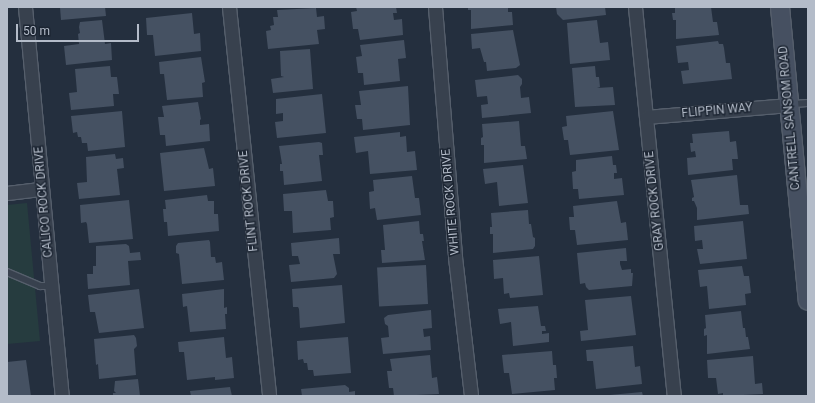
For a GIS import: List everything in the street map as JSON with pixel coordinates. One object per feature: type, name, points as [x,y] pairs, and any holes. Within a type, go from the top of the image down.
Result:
[{"type":"street","name":"CALICO ROCK DRIVE","points":[[26,7],[62,396]]},
{"type":"street","name":"FLINT ROCK DRIVE","points":[[229,7],[269,396]]},
{"type":"street","name":"WHITE ROCK DRIVE","points":[[435,7],[455,257],[471,396]]},
{"type":"street","name":"GRAY ROCK DRIVE","points":[[635,7],[674,396]]},
{"type":"street","name":"CANTRELL SANSOM ROAD","points":[[780,7],[788,105],[808,301]]},
{"type":"street","name":"FLIPPIN WAY","points":[[646,117],[788,105]]},
{"type":"street","points":[[7,192],[42,189]]},
{"type":"lane","points":[[788,105],[808,103]]},
{"type":"lane","points":[[7,272],[40,286],[52,286]]},
{"type":"green space","points":[[27,203],[40,341],[7,344],[7,205]]},
{"type":"building","points":[[60,7],[105,7],[106,16],[61,20]]},
{"type":"building","points":[[356,7],[396,7],[397,13],[393,13],[394,20],[402,19],[403,35],[360,40],[358,29],[353,29],[351,12],[357,11]]},
{"type":"building","points":[[468,7],[508,7],[508,12],[512,12],[513,25],[471,29],[471,10],[468,10]]},
{"type":"building","points":[[556,7],[605,7],[606,15],[563,20],[557,14]]},
{"type":"building","points":[[675,7],[711,7],[713,22],[717,22],[719,35],[676,39],[676,20],[673,20],[672,13],[675,13]]},
{"type":"building","points":[[316,8],[317,17],[324,16],[325,29],[317,30],[319,44],[268,49],[266,31],[271,30],[270,26],[274,25],[273,17],[278,17],[277,10]]},
{"type":"building","points":[[192,13],[194,34],[200,33],[201,51],[155,56],[153,35],[147,35],[146,18]]},
{"type":"building","points":[[102,20],[105,44],[111,43],[112,60],[66,65],[64,46],[79,44],[78,34],[80,33],[80,22]]},
{"type":"building","points":[[597,20],[600,43],[608,42],[610,60],[570,64],[567,23]]},
{"type":"building","points":[[513,30],[520,65],[516,68],[487,71],[486,62],[484,62],[480,48],[472,49],[471,34]]},
{"type":"building","points":[[404,40],[406,58],[398,59],[400,81],[364,85],[363,73],[358,73],[356,57],[362,56],[360,45]]},
{"type":"building","points":[[718,41],[719,44],[723,44],[726,63],[730,63],[732,79],[683,84],[681,71],[689,70],[688,62],[678,63],[676,46]]},
{"type":"building","points":[[310,49],[313,89],[273,93],[271,79],[284,77],[281,76],[280,51]]},
{"type":"building","points":[[201,57],[205,82],[202,83],[203,97],[167,100],[164,74],[160,74],[159,62]]},
{"type":"building","points":[[110,66],[111,77],[117,77],[119,94],[113,94],[114,106],[71,110],[69,93],[77,92],[75,69]]},
{"type":"building","points":[[595,66],[596,77],[599,77],[600,87],[597,88],[613,87],[615,105],[575,107],[572,68]]},
{"type":"building","points":[[518,75],[522,79],[522,84],[520,87],[521,98],[529,97],[531,113],[482,118],[481,105],[488,104],[487,96],[477,97],[475,80]]},
{"type":"building","points":[[408,86],[410,125],[363,130],[362,119],[357,119],[355,105],[361,105],[359,91]]},
{"type":"building","points":[[322,94],[326,133],[277,138],[275,122],[283,121],[283,113],[276,114],[276,99]]},
{"type":"building","points":[[198,102],[201,119],[200,125],[209,124],[210,141],[166,146],[165,135],[160,135],[158,117],[164,117],[162,106]]},
{"type":"building","points":[[122,111],[125,147],[88,151],[87,143],[82,143],[81,137],[78,137],[77,132],[73,133],[71,116]]},
{"type":"building","points":[[613,111],[619,150],[570,155],[568,140],[564,140],[562,127],[567,126],[566,116]]},
{"type":"building","points":[[519,121],[521,146],[525,146],[527,159],[484,163],[484,145],[481,145],[481,138],[483,137],[482,124]]},
{"type":"building","points":[[729,131],[730,142],[736,141],[738,159],[732,159],[733,170],[688,175],[687,158],[696,157],[695,151],[691,152],[690,143],[693,143],[692,134]]},
{"type":"building","points":[[400,132],[400,137],[406,136],[407,152],[415,151],[417,170],[370,174],[368,151],[356,153],[354,137]]},
{"type":"building","points":[[319,142],[322,143],[323,155],[319,155],[322,181],[284,185],[283,171],[280,171],[280,164],[282,164],[279,146]]},
{"type":"building","points":[[204,148],[209,169],[213,168],[215,186],[164,191],[160,153]]},
{"type":"building","points":[[115,154],[116,159],[123,158],[124,168],[117,169],[120,195],[79,199],[77,183],[87,182],[86,157]]},
{"type":"building","points":[[612,156],[613,165],[616,165],[617,173],[614,173],[614,179],[622,178],[624,195],[579,199],[578,189],[573,189],[572,172],[576,171],[576,160]]},
{"type":"building","points":[[523,165],[528,203],[499,206],[497,182],[485,184],[483,169]]},
{"type":"building","points":[[737,175],[740,205],[748,205],[749,214],[697,220],[697,208],[694,201],[692,201],[692,198],[694,197],[691,180]]},
{"type":"building","points":[[412,176],[415,198],[419,198],[421,215],[377,220],[375,208],[370,209],[369,192],[374,191],[373,180]]},
{"type":"building","points":[[326,190],[328,201],[333,201],[334,217],[330,218],[331,230],[293,233],[292,211],[284,211],[283,194]]},
{"type":"building","points":[[207,195],[208,201],[214,201],[214,214],[218,214],[219,231],[168,236],[167,222],[164,222],[163,209],[166,209],[165,200]]},
{"type":"building","points":[[129,200],[133,239],[89,243],[87,224],[86,222],[81,223],[80,205]]},
{"type":"building","points":[[617,201],[621,223],[626,222],[628,240],[577,245],[575,230],[570,230],[569,217],[574,217],[573,206]]},
{"type":"building","points":[[528,210],[529,224],[531,224],[533,237],[535,238],[535,246],[533,249],[493,253],[493,234],[490,234],[490,227],[492,227],[491,213]]},
{"type":"building","points":[[419,221],[420,234],[423,234],[424,241],[422,241],[425,260],[382,263],[381,250],[385,250],[383,225]]},
{"type":"building","points":[[743,221],[747,259],[700,264],[697,249],[703,249],[702,240],[695,241],[694,226]]},
{"type":"building","points":[[339,238],[340,254],[333,254],[337,274],[334,278],[291,282],[289,265],[300,264],[298,256],[292,256],[291,243]]},
{"type":"building","points":[[209,240],[211,257],[215,257],[216,263],[222,262],[224,280],[182,284],[179,254],[176,253],[176,246],[178,243]]},
{"type":"building","points":[[126,244],[129,246],[130,253],[140,252],[141,260],[128,261],[130,285],[88,289],[87,274],[93,274],[93,266],[96,266],[96,246]]},
{"type":"building","points":[[626,248],[627,261],[620,261],[620,264],[622,270],[631,269],[631,273],[633,273],[632,286],[589,290],[585,283],[580,284],[577,253]]},
{"type":"building","points":[[539,256],[543,295],[510,298],[509,293],[504,294],[503,278],[494,279],[493,260]]},
{"type":"building","points":[[426,265],[428,304],[379,307],[377,268]]},
{"type":"building","points":[[742,266],[744,276],[749,276],[751,293],[745,294],[746,305],[709,309],[707,286],[700,287],[698,270]]},
{"type":"building","points":[[342,285],[345,323],[300,328],[299,309],[298,307],[293,307],[292,289]]},
{"type":"building","points":[[139,289],[144,328],[99,333],[95,312],[90,312],[88,295]]},
{"type":"building","points":[[224,289],[224,308],[227,307],[227,314],[225,314],[226,329],[190,332],[187,306],[183,307],[182,294]]},
{"type":"building","points":[[631,296],[636,335],[581,341],[580,331],[588,330],[585,300]]},
{"type":"building","points":[[538,306],[541,326],[545,326],[546,331],[542,331],[542,334],[549,333],[549,342],[513,346],[511,322],[500,324],[498,309]]},
{"type":"building","points":[[431,310],[432,328],[423,329],[424,337],[430,336],[431,350],[383,354],[381,338],[389,337],[388,326],[385,324],[384,318],[388,315]]},
{"type":"building","points":[[741,311],[743,328],[745,328],[746,337],[748,337],[750,349],[707,354],[707,335],[704,336],[704,329],[706,328],[705,315]]},
{"type":"building","points":[[134,335],[137,346],[134,349],[136,375],[99,379],[98,364],[96,365],[94,339]]},
{"type":"building","points":[[224,337],[226,358],[232,357],[234,378],[215,380],[215,377],[187,380],[184,352],[179,352],[178,342]]},
{"type":"building","points":[[348,337],[351,373],[314,376],[313,370],[308,370],[307,363],[304,363],[303,359],[298,360],[297,341]]},
{"type":"building","points":[[633,346],[635,367],[640,366],[642,384],[596,389],[593,361],[587,361],[586,350]]},
{"type":"building","points":[[552,351],[553,365],[556,365],[557,378],[554,378],[555,390],[512,394],[509,373],[504,373],[502,355]]},
{"type":"building","points":[[430,355],[432,378],[437,377],[439,394],[394,396],[393,388],[389,388],[387,371],[392,371],[390,359]]},
{"type":"building","points":[[753,356],[755,384],[762,383],[763,394],[723,396],[723,393],[718,394],[716,378],[708,378],[707,360]]},
{"type":"building","points":[[26,360],[31,396],[7,396],[7,362]]},
{"type":"building","points":[[138,379],[140,396],[113,396],[113,393],[116,393],[114,391],[115,381]]},
{"type":"building","points":[[345,385],[349,388],[349,392],[355,391],[355,396],[302,396],[301,389]]},
{"type":"building","points":[[230,387],[232,396],[191,396],[190,391]]},
{"type":"building","points":[[642,392],[643,396],[610,396],[610,395]]}]
